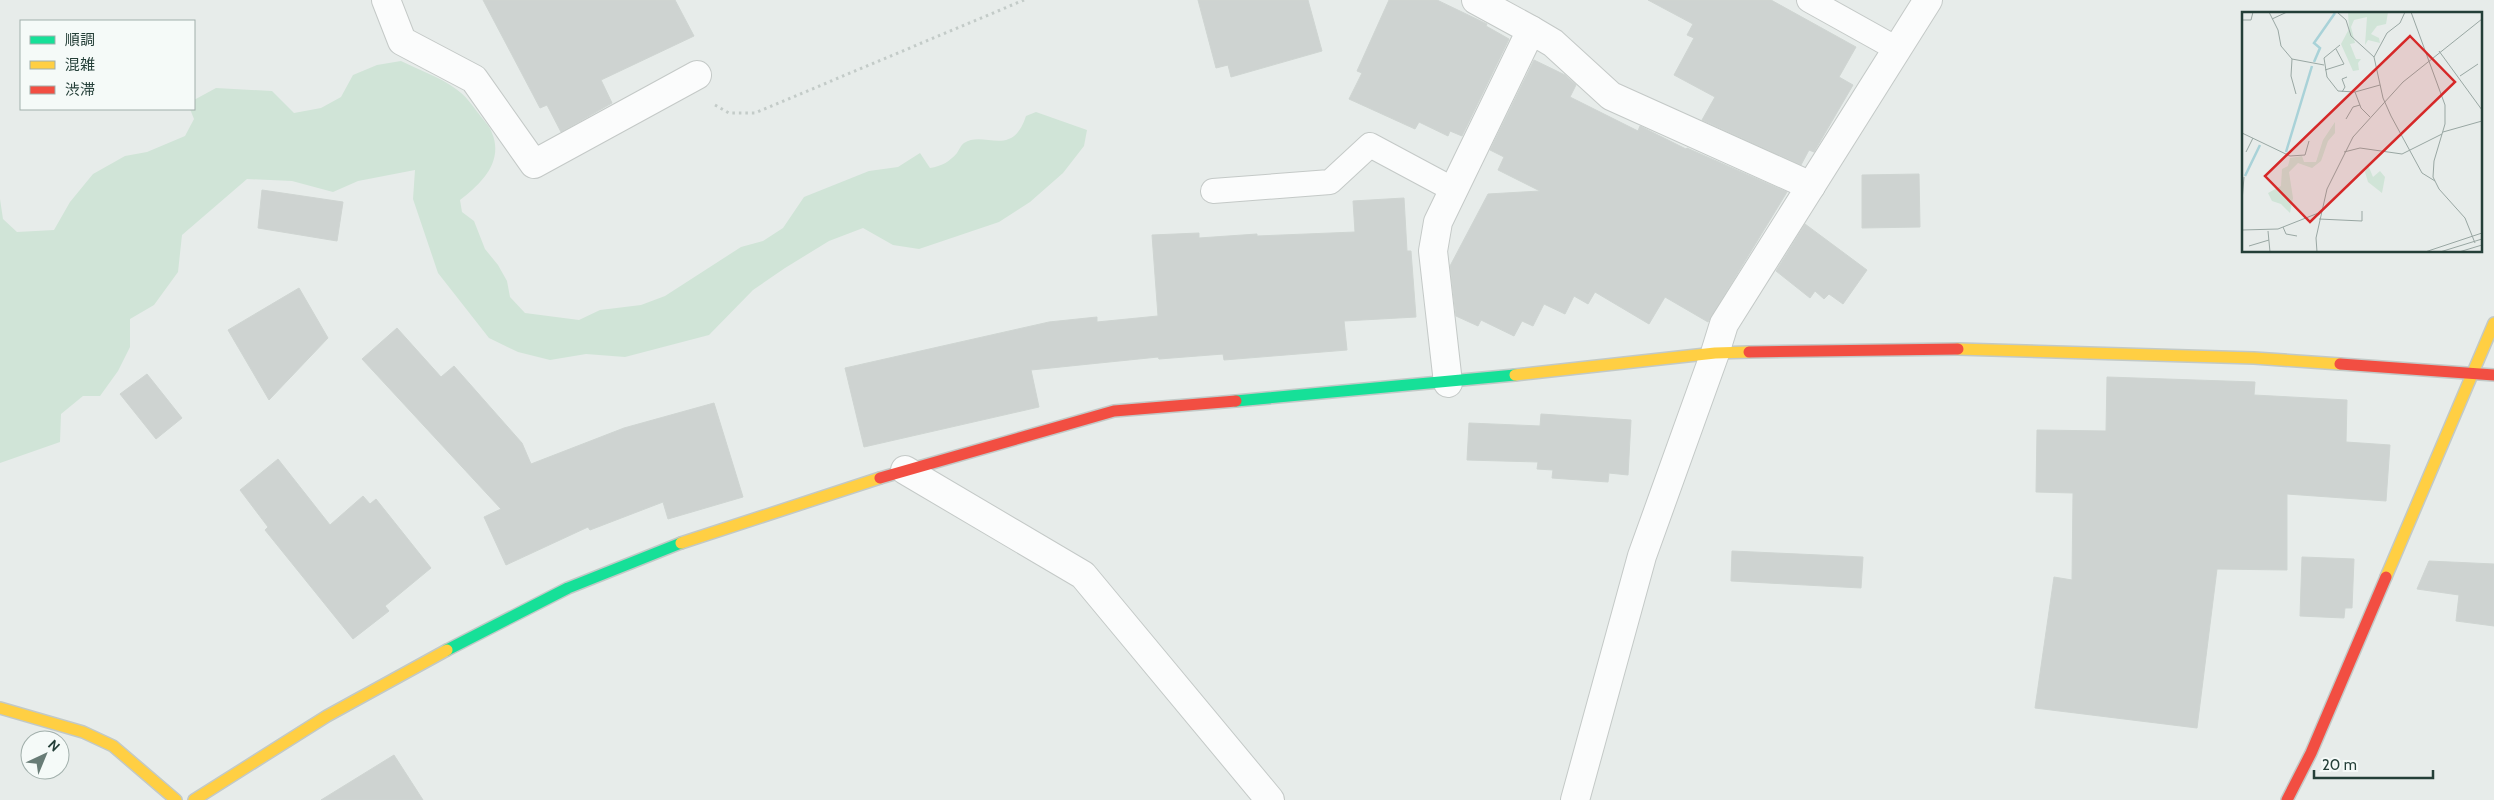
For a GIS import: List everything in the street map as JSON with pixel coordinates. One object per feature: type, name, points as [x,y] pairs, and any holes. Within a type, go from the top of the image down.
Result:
[{"type":"street","points":[[386,0],[402,41],[474,79],[534,164],[696,74]]},
{"type":"street","points":[[1476,0],[1553,43],[1611,96],[1811,186]]},
{"type":"street","points":[[1574,800],[1642,556],[1724,324],[1928,0]]},
{"type":"street","points":[[1448,383],[1433,250],[1438,222],[1531,30]]},
{"type":"street","points":[[2287,800],[2311,753],[2494,324]]},
{"type":"street","points":[[194,800],[327,716],[437,655],[568,588],[690,540],[905,470],[1114,411],[1448,383],[1715,353],[1912,348],[2039,350],[2254,358],[2494,375]]},
{"type":"street","points":[[905,470],[1084,575],[1270,800]]},
{"type":"street","points":[[0,708],[83,732],[113,746],[176,800]]},
{"type":"lane","points":[[1809,0],[1897,48]]},
{"type":"lane","points":[[1213,191],[1330,182],[1370,145],[1454,190]]},
{"type":"path","points":[[696,74],[712,103],[729,113],[755,113],[1024,0]]},
{"type":"green space","points":[[401,61],[443,81],[460,92],[488,125],[495,144],[493,163],[476,187],[460,200],[462,212],[474,221],[485,249],[498,265],[507,281],[510,297],[525,313],[579,320],[600,310],[641,305],[665,296],[741,247],[763,241],[783,228],[804,197],[869,171],[898,167],[920,153],[930,168],[938,166],[951,159],[964,143],[980,139],[1006,140],[1013,137],[1020,129],[1026,116],[1036,112],[1087,130],[1084,146],[1063,173],[1030,202],[999,222],[919,249],[893,245],[863,228],[829,241],[753,290],[709,335],[625,357],[586,354],[550,360],[518,352],[489,338],[438,273],[413,199],[415,170],[358,181],[333,192],[292,181],[247,179],[182,235],[178,272],[154,305],[130,319],[130,347],[118,371],[100,396],[83,396],[61,414],[60,442],[0,463],[0,199],[3,219],[17,232],[54,230],[70,202],[93,174],[125,156],[147,152],[185,136],[194,119],[190,110],[195,110],[195,99],[216,88],[272,91],[294,113],[321,108],[341,97],[353,75],[377,65]]},
{"type":"building","points":[[483,0],[675,0],[694,36],[601,80],[612,103],[561,132],[547,105],[540,108]]},
{"type":"building","points":[[1198,0],[1308,0],[1322,51],[1231,77],[1228,65],[1216,68]]},
{"type":"building","points":[[1389,0],[1437,0],[1487,24],[1486,26],[1509,39],[1462,136],[1450,131],[1448,136],[1419,122],[1415,129],[1349,99],[1362,73],[1357,71]]},
{"type":"building","points":[[1648,0],[1771,0],[1856,47],[1839,77],[1853,85],[1814,152],[1809,150],[1801,165],[1702,120],[1715,97],[1674,75],[1694,38],[1687,35],[1693,24]]},
{"type":"building","points":[[1534,60],[1565,75],[1576,85],[1570,97],[1638,131],[1640,126],[1686,149],[1787,192],[1708,322],[1665,297],[1649,324],[1595,292],[1588,304],[1574,296],[1565,314],[1544,304],[1533,326],[1522,321],[1514,336],[1481,320],[1478,326],[1456,316],[1450,266],[1488,194],[1540,191],[1498,170],[1504,157],[1490,150]]},
{"type":"building","points":[[1919,174],[1920,227],[1862,228],[1862,175]]},
{"type":"building","points":[[262,190],[343,202],[337,241],[258,228]]},
{"type":"building","points":[[1404,198],[1407,251],[1411,251],[1416,317],[1344,321],[1347,350],[1224,360],[1223,354],[1159,359],[1158,357],[1031,370],[1039,407],[864,447],[845,368],[1049,322],[1097,317],[1097,322],[1158,316],[1152,235],[1199,233],[1199,238],[1257,234],[1257,236],[1355,232],[1353,201]]},
{"type":"building","points":[[1805,224],[1867,270],[1843,304],[1829,294],[1824,299],[1815,291],[1810,298],[1776,271]]},
{"type":"building","points":[[299,288],[328,338],[269,400],[228,330]]},
{"type":"building","points":[[397,328],[441,377],[454,366],[522,443],[531,464],[624,428],[714,403],[743,497],[668,519],[663,502],[590,530],[588,527],[506,565],[484,517],[501,509],[362,359]]},
{"type":"building","points":[[147,374],[182,418],[156,439],[120,394]]},
{"type":"building","points":[[2107,377],[2255,382],[2254,395],[2347,400],[2346,442],[2390,445],[2386,501],[2287,494],[2287,570],[2217,569],[2197,728],[2035,708],[2054,577],[2072,580],[2073,493],[2036,492],[2037,430],[2106,431]]},
{"type":"building","points":[[1541,414],[1631,420],[1628,475],[1609,473],[1608,482],[1552,478],[1553,470],[1537,469],[1538,462],[1467,460],[1469,423],[1540,426]]},
{"type":"building","points":[[278,459],[330,525],[363,496],[370,504],[376,499],[431,568],[385,606],[389,611],[353,639],[265,530],[268,527],[240,490]]},
{"type":"building","points":[[1732,551],[1863,557],[1861,588],[1731,581]]},
{"type":"building","points":[[2302,557],[2354,559],[2352,608],[2345,608],[2344,618],[2300,616]]},
{"type":"building","points":[[2429,561],[2494,564],[2494,626],[2456,621],[2459,595],[2417,589]]},
{"type":"building","points":[[394,755],[423,800],[321,800]]},
{"type":"traffic: fast","points":[[1236,401],[1515,375]]},
{"type":"traffic: fast","points":[[447,650],[568,588],[681,543]]},
{"type":"traffic: slow","points":[[2386,577],[2494,323]]},
{"type":"traffic: slow","points":[[1958,349],[2254,358],[2340,364]]},
{"type":"traffic: slow","points":[[1515,375],[1715,353],[1749,352]]},
{"type":"traffic: slow","points":[[681,543],[880,478]]},
{"type":"traffic: slow","points":[[194,800],[327,716],[447,650]]},
{"type":"traffic: slow","points":[[0,708],[83,732],[113,746],[176,800]]},
{"type":"traffic: jam","points":[[1749,352],[1958,349]]},
{"type":"traffic: jam","points":[[2340,364],[2494,375]]},
{"type":"traffic: jam","points":[[880,478],[1114,411],[1236,401]]},
{"type":"traffic: jam","points":[[2287,800],[2311,753],[2386,577]]}]
